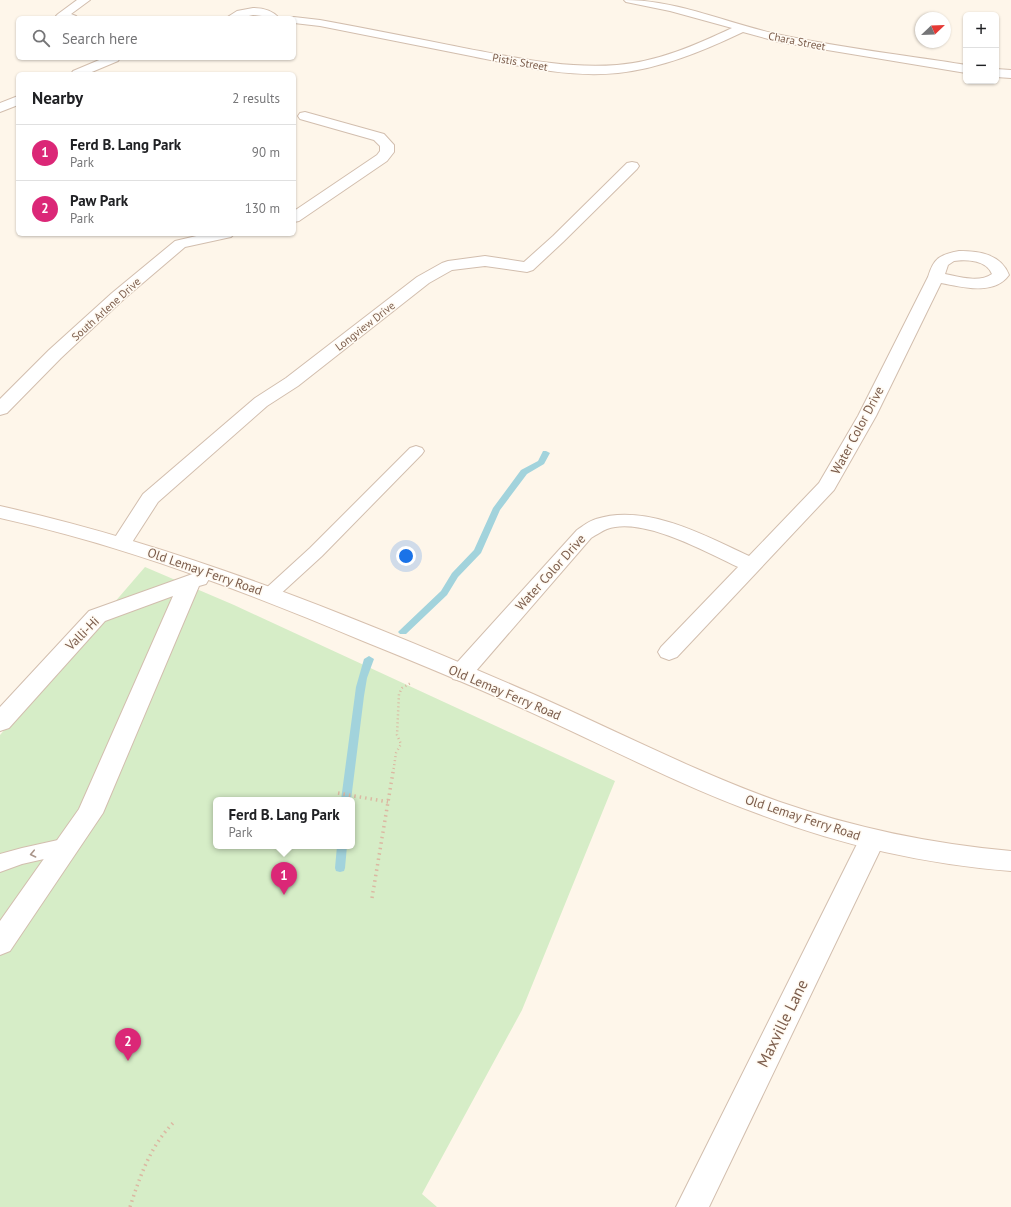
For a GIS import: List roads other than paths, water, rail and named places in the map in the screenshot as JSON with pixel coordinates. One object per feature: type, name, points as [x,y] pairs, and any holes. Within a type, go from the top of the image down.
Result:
[{"type":"street","points":[[62,16],[84,0]]},
{"type":"street","name":"Chara Street","points":[[630,0],[671,8],[742,28],[800,42],[963,69]]},
{"type":"street","points":[[236,16],[256,12],[269,14],[271,16]]},
{"type":"street","name":"Pistis Street","points":[[296,20],[320,23],[543,67],[591,70],[618,69],[668,59],[706,45],[742,28]]},
{"type":"street","points":[[82,72],[109,60]]},
{"type":"street","points":[[999,73],[1011,74]]},
{"type":"street","points":[[0,108],[16,101]]},
{"type":"street","points":[[296,217],[382,158],[387,152],[387,145],[379,137],[305,116]]},
{"type":"street","name":"Longview Drive","points":[[122,542],[150,498],[255,407],[292,382],[424,280],[448,266],[485,261],[526,267],[558,239],[632,166]]},
{"type":"street","name":"South Arlene Drive","points":[[0,408],[55,354],[118,296],[180,244],[217,236]]},
{"type":"street","name":"Water Color Drive","points":[[669,652],[751,564],[827,486],[867,416],[936,277]]},
{"type":"street","name":"Old Lemay Ferry Road","points":[[0,512],[63,526],[122,542],[201,578],[270,594],[461,673],[714,786],[775,810],[872,840],[950,856],[1011,862]]},
{"type":"street","name":"Water Color Drive","points":[[461,673],[584,534],[592,527],[605,522],[636,520],[658,525],[751,564]]},
{"type":"street","points":[[0,943],[90,814],[201,578]]},
{"type":"street","name":"Valli-Hi","points":[[0,722],[97,616],[201,578]]},
{"type":"street","name":"Maxville Lane","points":[[692,1207],[872,840]]},
{"type":"lane","points":[[270,594],[316,552],[416,451]]},
{"type":"lane","points":[[0,863],[22,856],[67,846]]},
{"type":"waterway","points":[[403,632],[444,593],[455,575],[478,551],[496,510],[524,472],[541,462],[546,453]]},
{"type":"waterway","points":[[346,797],[359,696],[365,668],[369,659]]},
{"type":"waterway","points":[[340,868],[342,849]]},
{"type":"place","name":"Ferd B. Lang Park","points":[[284,895]]},
{"type":"place","name":"Paw Park","points":[[128,1061]]}]
